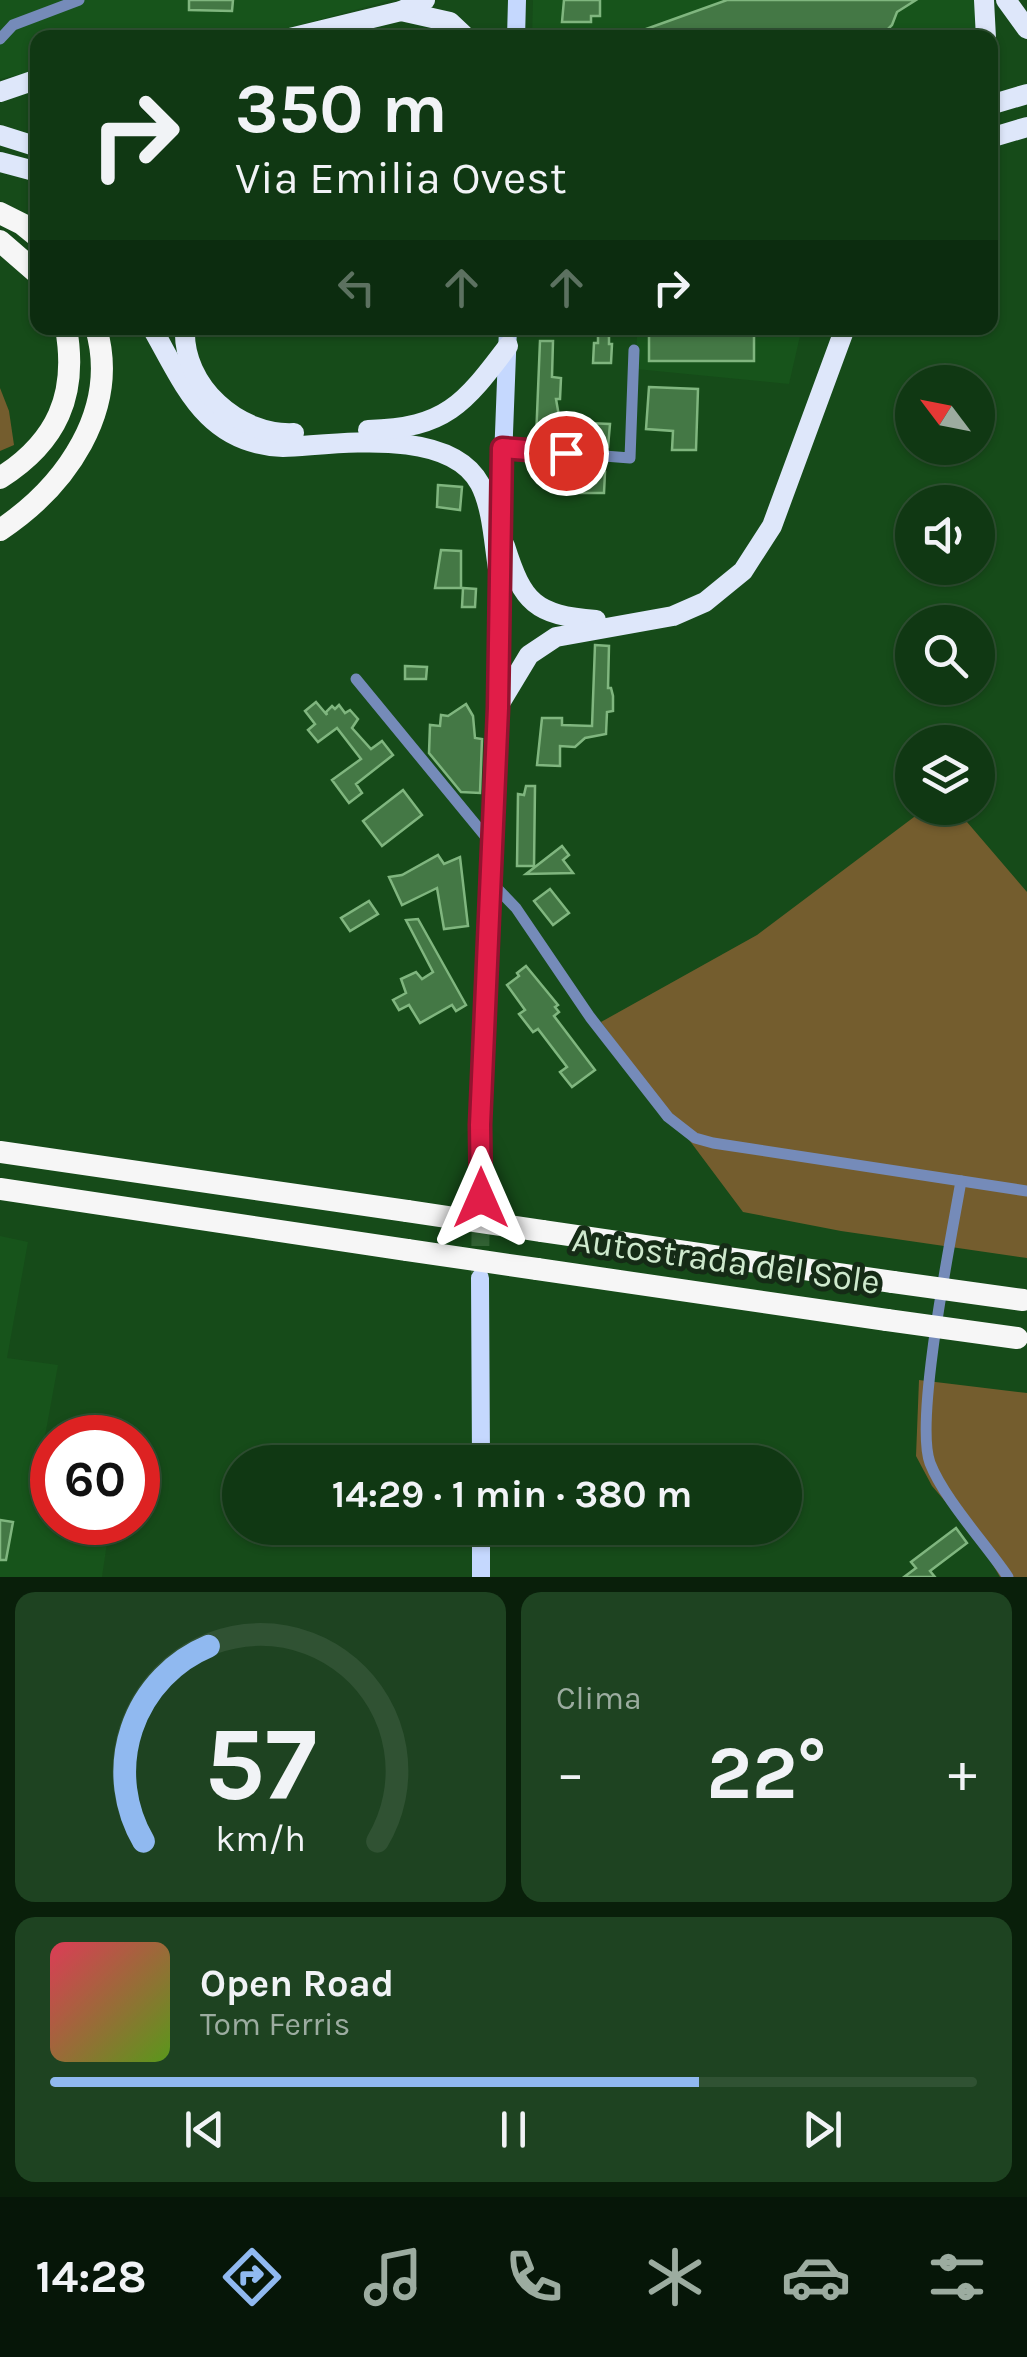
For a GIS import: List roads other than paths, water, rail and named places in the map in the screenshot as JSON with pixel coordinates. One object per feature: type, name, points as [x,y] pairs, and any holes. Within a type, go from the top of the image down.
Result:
[{"type":"highway","points":[[322,30],[426,0]]},
{"type":"highway","points":[[984,0],[986,30]]},
{"type":"highway","points":[[1006,0],[1027,29]]},
{"type":"highway","points":[[401,10],[450,22],[458,30]]},
{"type":"highway","points":[[0,92],[30,82]]},
{"type":"highway","points":[[998,103],[1027,94]]},
{"type":"highway","points":[[998,125],[1027,116]]},
{"type":"highway","points":[[998,136],[1027,127]]},
{"type":"highway","points":[[0,135],[30,144]]},
{"type":"highway","points":[[4,164],[30,170]]},
{"type":"highway","points":[[4,164],[30,177]]},
{"type":"highway","points":[[0,212],[30,230]]},
{"type":"highway","points":[[0,241],[30,267]]},
{"type":"highway","points":[[2,476],[20,466],[46,440],[62,408],[70,364],[67,335]]},
{"type":"highway","points":[[0,530],[40,498],[84,444],[99,386],[102,360],[97,335]]},
{"type":"highway","points":[[156,335],[200,409],[236,438],[265,446],[404,444],[449,456],[465,467],[479,482],[486,502],[499,575]]},
{"type":"highway","points":[[186,335],[193,369],[221,407],[257,429],[280,434],[395,429],[434,419],[468,397],[508,336]]},
{"type":"highway","points":[[498,708],[519,669],[542,645],[574,632],[673,616],[705,602],[732,582],[754,558],[772,526],[839,335]]},
{"type":"highway","points":[[500,528],[519,586],[534,604],[550,614],[568,618],[638,623]]},
{"type":"highway","name":"Autostrada del Sole","points":[[1,1152],[1025,1300]]},
{"type":"highway","name":"Autostrada del Sole","points":[[0,1189],[1022,1339]]},
{"type":"main road","points":[[516,30],[517,0]]},
{"type":"main road","points":[[481,1198],[508,336]]},
{"type":"main road","points":[[480,1278],[480,1445]]},
{"type":"main road","points":[[480,1545],[480,1577]]},
{"type":"street","points":[[0,39],[13,25],[79,0]]},
{"type":"street","points":[[502,448],[630,458],[634,350]]},
{"type":"street","points":[[356,679],[491,844]]},
{"type":"street","points":[[489,880],[516,908],[590,1017],[682,1131],[713,1143],[1027,1191]]},
{"type":"street","points":[[961,1181],[933,1361],[926,1447],[940,1481],[1008,1577]]},
{"type":"tunnel","points":[[480,1273],[481,1198]]}]
